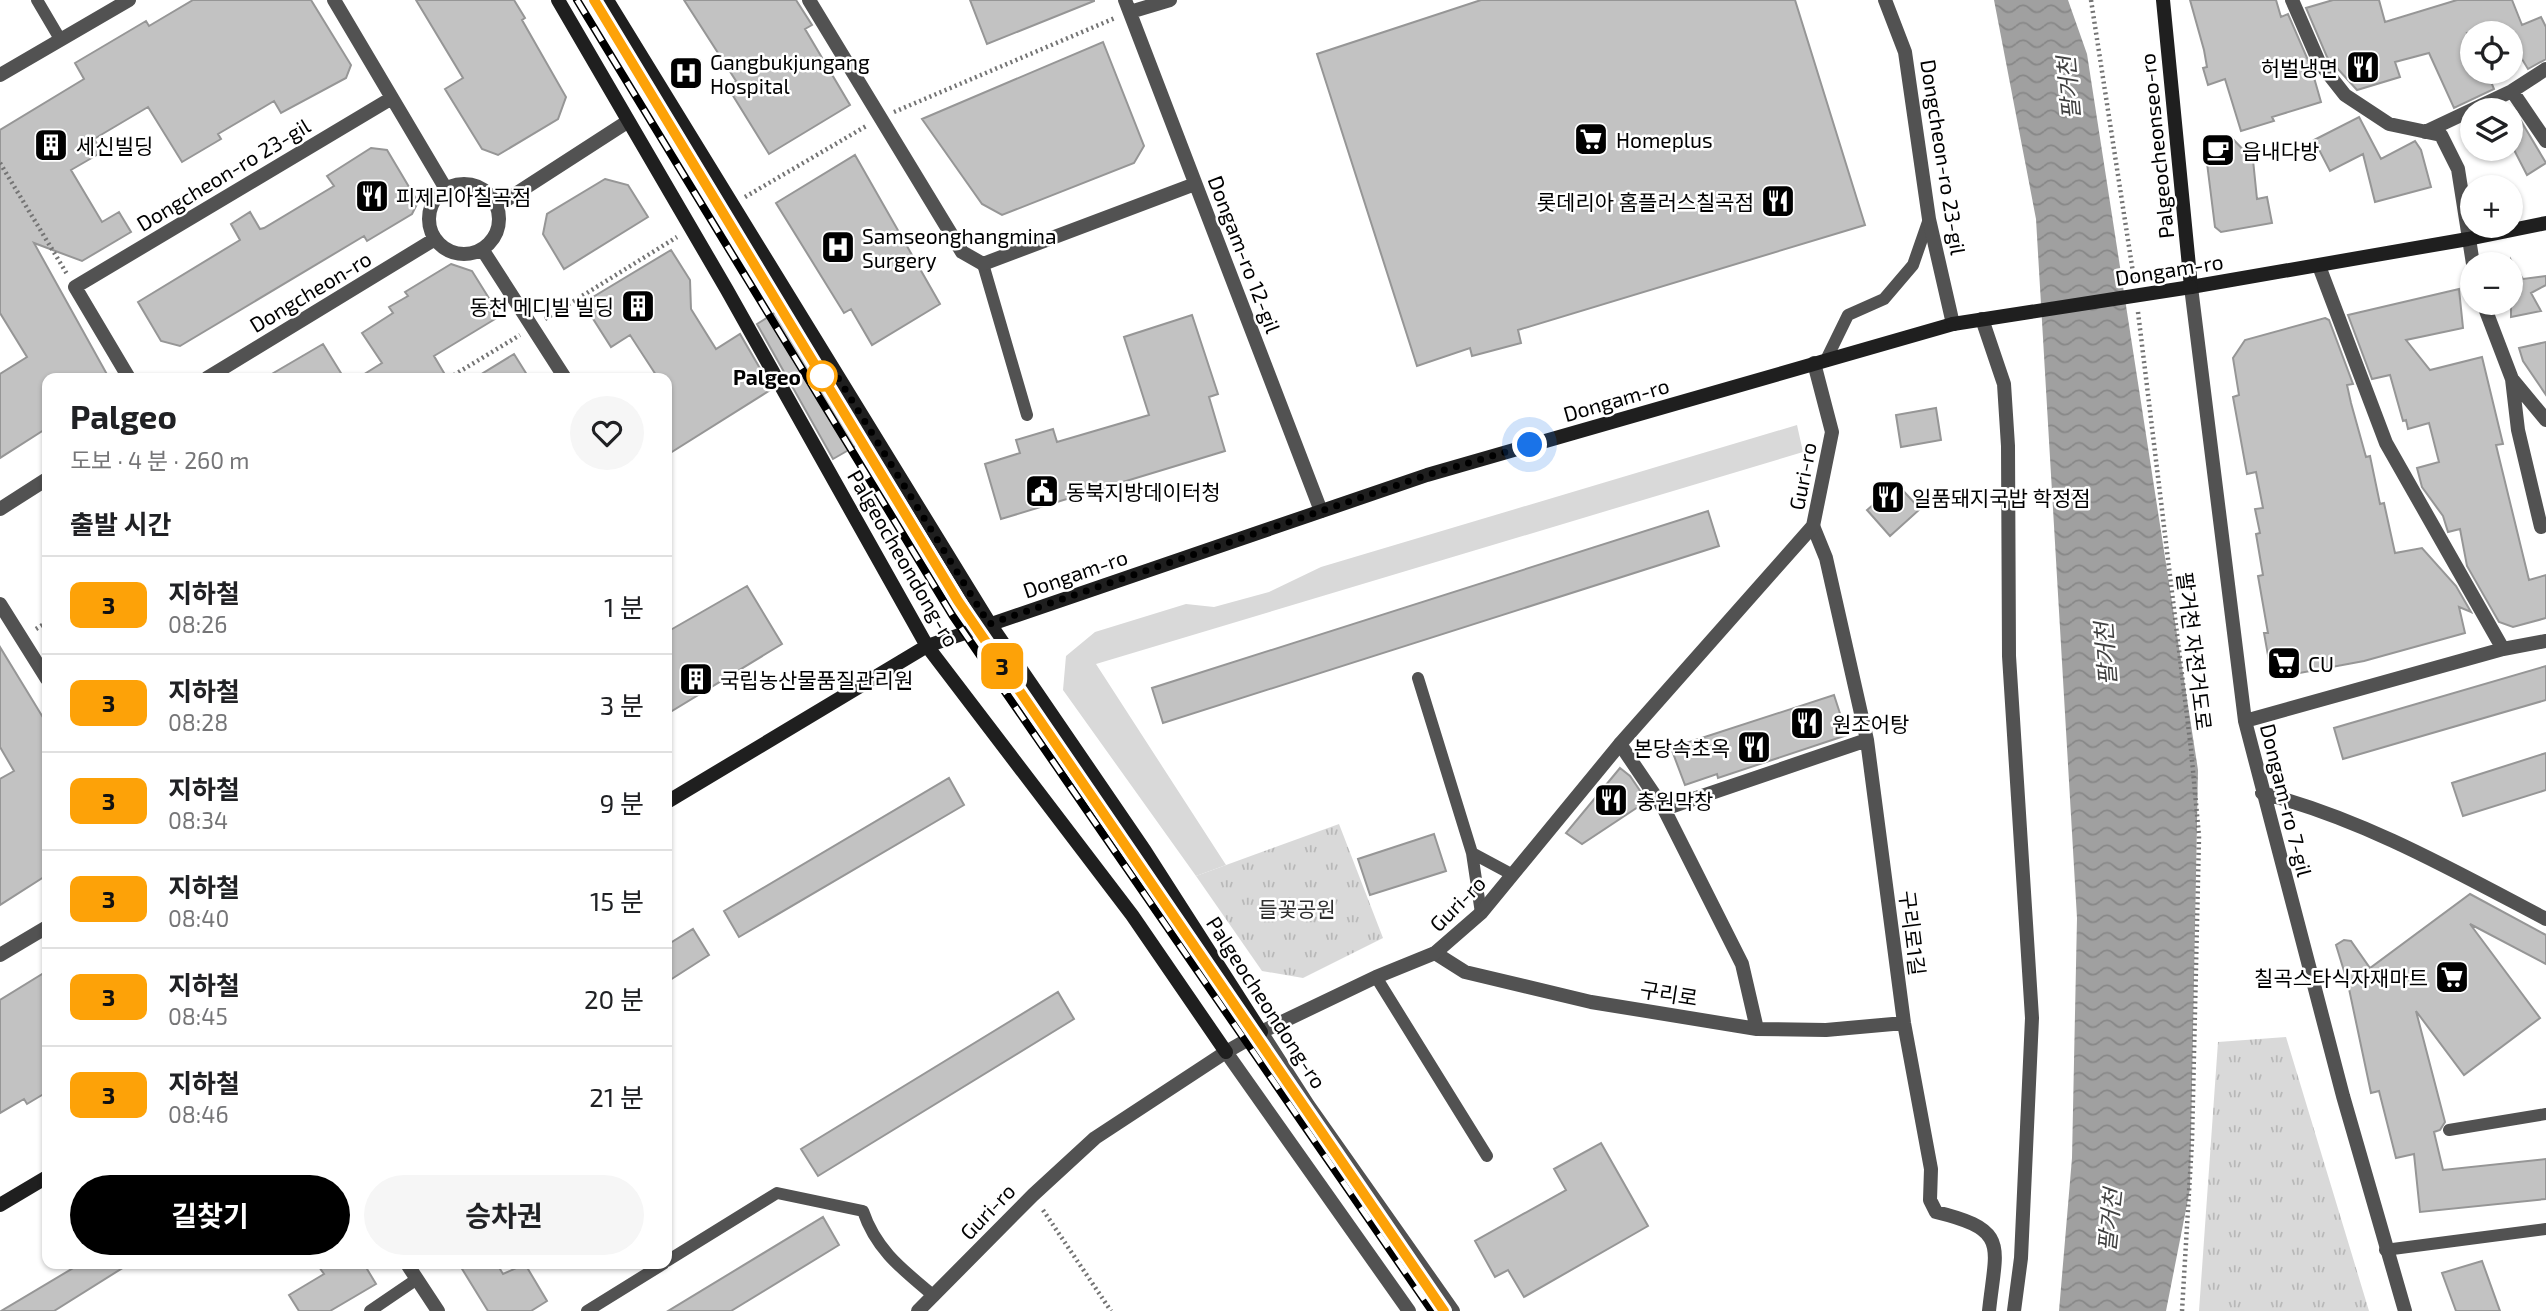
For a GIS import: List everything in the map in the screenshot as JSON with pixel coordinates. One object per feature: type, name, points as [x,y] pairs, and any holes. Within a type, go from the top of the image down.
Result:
[{"type":"main road","name":"Palgeocheondong-ro","points":[[558,0],[927,646],[1132,915],[1226,1052]]},
{"type":"main road","name":"Palgeocheondong-ro","points":[[607,0],[989,624],[1145,851],[1261,1032]]},
{"type":"main road","name":"Palgeocheonseo-ro","points":[[2163,0],[2191,287]]},
{"type":"main road","name":"Dongam-ro","points":[[672,799],[927,646],[1427,475],[1953,324],[2319,266],[2546,223]]},
{"type":"main road","points":[[0,1205],[42,1180]]},
{"type":"street","points":[[0,75],[130,0]]},
{"type":"street","points":[[334,0],[446,189]]},
{"type":"street","points":[[809,0],[962,252],[983,264],[1195,184]]},
{"type":"street","points":[[1127,6],[1170,0]]},
{"type":"street","name":"Dongcheon-ro 23-gil","points":[[1885,0],[1905,52],[1929,219],[1953,324]]},
{"type":"street","points":[[2292,0],[2319,62],[2345,95],[2389,124],[2441,135],[2458,169],[2471,252]]},
{"type":"street","name":"Dongam-ro 12-gil","points":[[1127,6],[1321,511]]},
{"type":"street","points":[[2425,132],[2512,91],[2546,69]]},
{"type":"street","points":[[2512,91],[2546,141]]},
{"type":"street","name":"Dongcheon-ro 23-gil","points":[[75,287],[392,98]]},
{"type":"street","points":[[498,206],[627,122]]},
{"type":"street","points":[[456,185],[476,186],[492,197],[498,206],[500,216],[496,235],[475,253],[457,254],[435,239],[429,217],[437,196],[446,189],[456,185]]},
{"type":"street","name":"Dongcheon-ro","points":[[215,373],[435,239]]},
{"type":"street","points":[[482,249],[562,373]]},
{"type":"street","points":[[2319,266],[2386,443],[2503,649]]},
{"type":"street","points":[[75,287],[126,373]]},
{"type":"street","name":"Dongam-ro 7-gil","points":[[2191,287],[2245,721],[2385,1250],[2405,1311]]},
{"type":"street","points":[[2488,315],[2512,379],[2518,430],[2541,527]]},
{"type":"street","points":[[1982,319],[2004,384],[2008,656],[2032,1018],[2021,1258],[2014,1311]]},
{"type":"street","name":"Guri-ro","points":[[918,1311],[1032,1195],[1095,1138],[1261,1032],[1376,977],[1435,953],[1480,913],[1620,744],[1813,526],[1832,432],[1820,362]]},
{"type":"street","points":[[2512,379],[2546,420]]},
{"type":"street","points":[[0,509],[42,482]]},
{"type":"street","name":"구리로1길","points":[[1813,526],[1826,558],[1867,740],[1904,1023],[1931,1169],[1930,1200],[1936,1212],[1974,1222],[1990,1235],[1996,1248],[1989,1311]]},
{"type":"street","points":[[0,604],[42,671]]},
{"type":"street","points":[[2245,721],[2503,649],[2546,641]]},
{"type":"street","points":[[1664,809],[1867,740]]},
{"type":"street","points":[[1620,744],[1664,809],[1742,964],[1757,1029]]},
{"type":"street","points":[[2262,793],[2311,806],[2385,835],[2546,919]]},
{"type":"street","points":[[0,956],[42,930]]},
{"type":"street","name":"구리로","points":[[1435,953],[1465,972],[1566,996],[1757,1029],[1826,1030],[1904,1023]]},
{"type":"street","name":"Palgeocheondong-ro","points":[[1261,1032],[1308,1105],[1453,1311]]},
{"type":"street","name":"Palgeocheondong-ro","points":[[1226,1052],[1409,1311]]},
{"type":"street","points":[[410,1269],[438,1311]]},
{"type":"lane","points":[[37,0],[60,39]]},
{"type":"lane","points":[[1820,362],[1848,315],[1884,299],[1913,265],[1929,219]]},
{"type":"lane","points":[[983,264],[1027,415]]},
{"type":"lane","points":[[1418,678],[1472,853],[1480,913]]},
{"type":"lane","points":[[1472,853],[1513,875]]},
{"type":"lane","points":[[1376,977],[1487,1156]]},
{"type":"lane","points":[[2449,1130],[2546,1114]]},
{"type":"lane","points":[[672,1258],[777,1193],[863,1211],[870,1234],[886,1255],[934,1296]]},
{"type":"lane","points":[[2385,1250],[2546,1229]]},
{"type":"lane","points":[[587,1311],[654,1269]]},
{"type":"lane","points":[[370,1311],[417,1279]]},
{"type":"path","points":[[2091,0],[2135,288]]},
{"type":"path","points":[[732,205],[881,117],[1127,6]]},
{"type":"path","points":[[0,163],[75,287]]},
{"type":"path","points":[[457,373],[691,229]]},
{"type":"path","name":"팔거천 자전거도로","points":[[2136,301],[2190,735],[2199,836],[2192,1141],[2182,1311]]},
{"type":"path","points":[[1032,1195],[1111,1311]]},
{"type":"green space","points":[[1797,425],[1803,452],[1096,664],[1226,865],[1196,876],[1063,690],[1066,656],[1095,632],[1186,604],[1214,607],[1269,592],[1321,567]]},
{"type":"green space","name":"들꽃공원","points":[[1339,824],[1383,938],[1303,978],[1262,971],[1196,876]]},
{"type":"green space","points":[[2286,1037],[2369,1311],[2199,1311],[2218,1042]]},
{"type":"water","name":"팔거천","points":[[1994,0],[2068,0],[2087,54],[2198,770],[2190,1189],[2166,1311],[2059,1311],[2072,1158],[2077,918],[2036,219]]},
{"type":"building","points":[[193,0],[311,0],[351,65],[346,78],[281,113],[274,101],[218,134],[221,139],[182,162],[148,107],[94,139],[102,152],[71,170],[102,222],[119,212],[131,232],[82,261],[34,243],[106,373],[42,373],[42,431],[0,458],[0,374],[27,357],[0,313],[0,130],[84,79],[75,63],[146,21],[149,26]]},
{"type":"building","points":[[416,0],[514,0],[525,18],[522,20],[566,97],[558,119],[498,155],[482,149],[445,89],[463,78]]},
{"type":"building","points":[[684,0],[796,0],[812,25],[805,29],[850,105],[769,154],[727,86],[736,81]]},
{"type":"building","points":[[970,0],[1094,0],[1094,1],[987,44]]},
{"type":"building","name":"Homeplus","points":[[1481,0],[1795,0],[1865,225],[1518,330],[1521,343],[1472,356],[1470,348],[1417,366],[1317,54]]},
{"type":"building","points":[[2190,0],[2276,0],[2281,17],[2288,14],[2311,67],[2321,102],[2272,117],[2274,121],[2241,131],[2225,79],[2208,85],[2203,68],[2207,67],[2204,50]]},
{"type":"building","points":[[2333,0],[2379,0],[2385,22],[2457,0],[2512,0],[2520,21],[2460,21],[2460,84],[2492,84],[2494,89],[2475,98],[2460,98],[2460,105],[2454,108],[2429,53],[2395,62],[2400,77],[2357,90],[2327,57],[2306,8]]},
{"type":"building","points":[[2541,17],[2546,27],[2546,59],[2528,69],[2523,61],[2523,25]]},
{"type":"building","points":[[1103,42],[1144,146],[1134,163],[1002,215],[982,204],[922,119]]},
{"type":"building","points":[[2359,117],[2381,159],[2415,141],[2421,150],[2431,187],[2375,202],[2363,154],[2330,171],[2314,140]]},
{"type":"building","points":[[2523,124],[2546,163],[2527,175],[2520,161],[2523,161]]},
{"type":"building","points":[[2230,136],[2253,160],[2257,199],[2267,197],[2272,223],[2221,232],[2215,227],[2204,139]]},
{"type":"building","points":[[371,148],[387,150],[418,202],[412,214],[367,241],[364,236],[180,346],[161,341],[138,302],[240,240],[231,224],[250,212],[260,229],[264,228],[334,186],[327,176]]},
{"type":"building","points":[[855,155],[940,304],[872,345],[851,309],[844,313],[776,203]]},
{"type":"building","points":[[605,179],[628,185],[648,217],[564,269],[543,234],[547,214]]},
{"type":"building","points":[[671,250],[690,280],[691,309],[716,349],[740,334],[772,389],[672,452],[672,373],[655,373],[630,335],[611,347],[583,303]]},
{"type":"building","points":[[451,264],[472,271],[500,316],[434,356],[444,373],[366,373],[382,363],[362,333],[393,313],[389,307],[408,296],[405,292]]},
{"type":"building","points":[[2546,276],[2546,285],[2531,293],[2541,311],[2523,315],[2523,279]]},
{"type":"building","points":[[2459,289],[2463,328],[2406,340],[2430,370],[2482,357],[2503,444],[2496,445],[2529,580],[2546,575],[2546,618],[2513,627],[2499,622],[2467,566],[2460,529],[2448,532],[2443,516],[2422,487],[2417,468],[2439,462],[2429,423],[2408,429],[2406,420],[2403,421],[2390,375],[2372,379],[2348,315]]},
{"type":"building","points":[[784,307],[866,440],[833,459],[757,324]]},
{"type":"building","name":"동북지방데이터청","points":[[1192,315],[1218,394],[1209,397],[1225,451],[1001,519],[985,464],[1020,453],[1016,440],[1053,429],[1057,442],[1149,415],[1124,337]]},
{"type":"building","points":[[2325,318],[2329,320],[2353,384],[2347,385],[2351,403],[2366,457],[2370,456],[2380,504],[2384,503],[2395,553],[2422,548],[2456,586],[2471,612],[2459,607],[2465,633],[2364,661],[2289,675],[2269,661],[2264,633],[2268,633],[2258,576],[2263,575],[2255,509],[2263,508],[2256,472],[2247,474],[2233,397],[2239,395],[2233,358],[2245,340]]},
{"type":"building","points":[[2546,342],[2546,395],[2523,361],[2519,348]]},
{"type":"building","points":[[323,344],[341,373],[274,373]]},
{"type":"building","points":[[514,354],[526,373],[483,373]]},
{"type":"building","points":[[1936,408],[1941,440],[1901,447],[1896,415]]},
{"type":"building","points":[[1897,484],[1920,509],[1890,536],[1867,510]]},
{"type":"building","points":[[1708,511],[1719,546],[1163,723],[1152,688]]},
{"type":"building","name":"국립농산물품질관리원","points":[[747,586],[782,644],[672,711],[672,629]]},
{"type":"building","points":[[0,647],[42,716],[42,878],[0,905],[0,779],[14,771],[0,747]]},
{"type":"building","points":[[2546,666],[2546,700],[2343,759],[2334,728]]},
{"type":"building","points":[[1834,695],[1847,735],[1718,778],[1717,774],[1685,785],[1671,748]]},
{"type":"building","points":[[2546,753],[2546,790],[2463,816],[2452,783]]},
{"type":"building","points":[[1620,768],[1630,776],[1647,801],[1582,844],[1566,833]]},
{"type":"building","points":[[949,778],[964,805],[739,937],[724,911]]},
{"type":"building","points":[[1434,834],[1446,871],[1370,895],[1358,859]]},
{"type":"building","points":[[2470,894],[2546,935],[2546,964],[2470,924],[2540,1018],[2464,1075],[2416,1011],[2445,1122],[2440,1130],[2434,1132],[2443,1170],[2546,1159],[2546,1199],[2420,1212],[2414,1154],[2396,1158],[2379,1091],[2371,1093],[2348,984],[2336,945],[2344,940],[2351,941],[2370,968]]},
{"type":"building","points":[[693,929],[709,955],[672,979],[672,942]]},
{"type":"building","points":[[42,974],[42,1095],[27,1104],[24,1099],[0,1113],[0,1000]]},
{"type":"building","points":[[1058,992],[1074,1019],[818,1176],[801,1149]]},
{"type":"building","points":[[1601,1143],[1648,1226],[1524,1297],[1508,1270],[1495,1277],[1475,1241],[1566,1190],[1554,1169]]},
{"type":"building","points":[[823,1217],[839,1245],[731,1311],[668,1311]]},
{"type":"building","points":[[2482,1261],[2500,1311],[2456,1311],[2442,1273]]},
{"type":"building","points":[[72,1269],[121,1269],[54,1311],[1,1311]]},
{"type":"building","points":[[320,1269],[367,1269],[376,1284],[330,1311],[299,1311],[289,1295],[324,1274]]},
{"type":"building","points":[[462,1269],[500,1269],[503,1274],[514,1269],[528,1269],[547,1301],[531,1311],[488,1311]]},
{"type":"railway","points":[[577,0],[952,615],[1432,1311]]},
{"type":"railway","points":[[594,0],[958,601],[1309,1115]]},
{"type":"metro line","name":"3","points":[[594,0],[958,601],[1444,1311]]},
{"type":"place","name":"허벌냉면","points":[[2363,67]]},
{"type":"place","name":"Gangbukjungang Hospital","points":[[686,73]]},
{"type":"place","name":"Homeplus","points":[[1591,139]]},
{"type":"place","name":"세신빌딩","points":[[51,145]]},
{"type":"place","name":"읍내다방","points":[[2218,150]]},
{"type":"place","name":"피제리아칠곡점","points":[[372,196]]},
{"type":"place","name":"롯데리아 홈플러스칠곡점","points":[[1778,201]]},
{"type":"place","name":"Samseonghangmina Surgery","points":[[838,247]]},
{"type":"place","name":"동천 메디빌 빌딩","points":[[638,306]]},
{"type":"place","name":"Palgeo","points":[[822,376]]},
{"type":"place","name":"동북지방데이터청","points":[[1042,491]]},
{"type":"place","name":"일품돼지국밥 학정점","points":[[1888,497]]},
{"type":"place","name":"CU","points":[[2284,663]]},
{"type":"place","name":"국립농산물품질관리원","points":[[696,679]]},
{"type":"place","name":"원조어탕","points":[[1807,723]]},
{"type":"place","name":"본당속초옥","points":[[1754,747]]},
{"type":"place","name":"충원막창","points":[[1611,800]]},
{"type":"place","name":"칠곡스타식자재마트","points":[[2452,977]]},
{"type":"route","points":[[822,376],[832,368],[989,624],[1427,475],[1530,445]]}]
